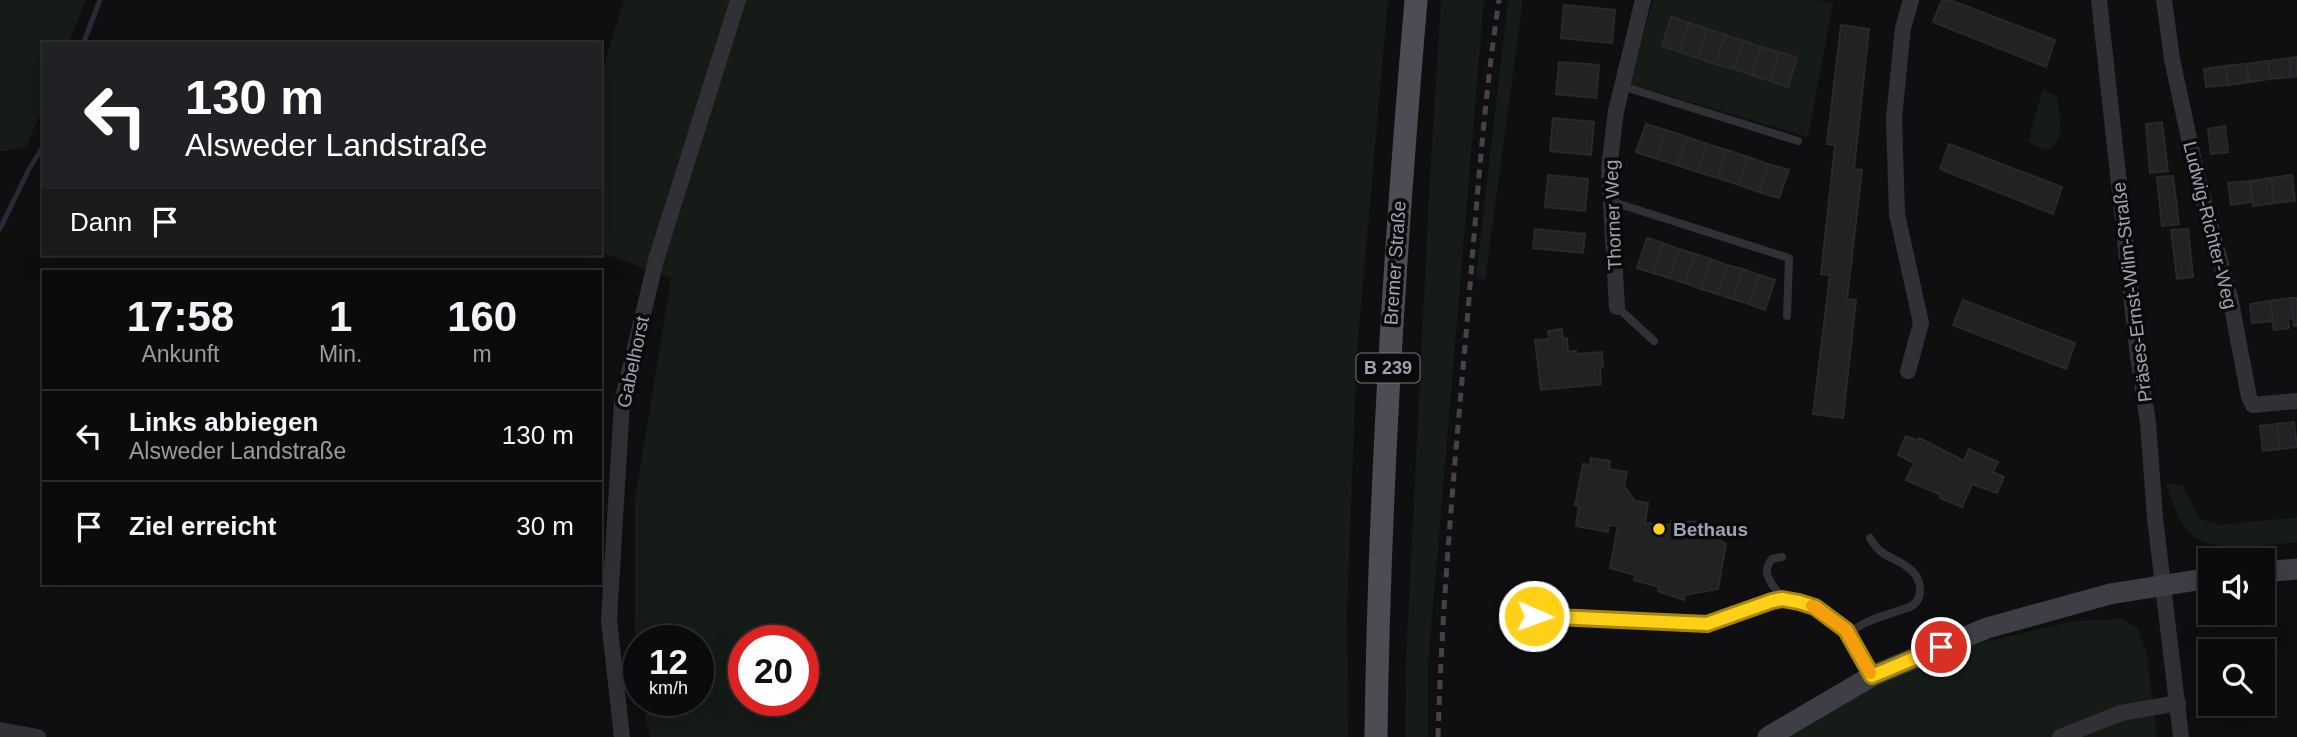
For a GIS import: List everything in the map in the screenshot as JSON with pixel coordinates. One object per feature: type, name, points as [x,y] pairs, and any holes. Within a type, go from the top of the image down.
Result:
[{"type":"main road","name":"Bremer Straße","points":[[1376,737],[1378,618],[1392,298],[1416,0]]},
{"type":"main road","points":[[2275,571],[2297,569]]},
{"type":"main road","points":[[1768,737],[1872,676],[1987,628],[2110,594],[2198,580]]},
{"type":"street","name":"Gabelhorst","points":[[622,737],[609,620],[622,402],[656,261],[738,0]]},
{"type":"street","name":"Thorner Weg","points":[[1617,307],[1609,169],[1616,111],[1643,0]]},
{"type":"street","points":[[1908,371],[1921,323],[1897,214],[1894,118],[1903,28],[1911,0]]},
{"type":"street","name":"Präses-Ernst-Wilm-Straße","points":[[2099,0],[2181,737]]},
{"type":"street","name":"Ludwig-Richter-Weg","points":[[2164,0],[2172,59],[2197,176],[2230,297],[2249,397],[2253,404],[2263,405],[2297,401]]},
{"type":"street","points":[[2060,737],[2121,713],[2178,703]]},
{"type":"street","points":[[0,730],[38,737]]},
{"type":"lane","points":[[1622,86],[1798,141]]},
{"type":"lane","points":[[1610,201],[1789,258],[1787,316]]},
{"type":"lane","points":[[1617,307],[1654,341]]},
{"type":"lane","points":[[1848,634],[1865,623],[1912,607],[1919,599],[1920,589],[1916,576],[1904,565],[1877,550],[1870,538]]},
{"type":"lane","points":[[1782,557],[1772,559],[1766,571],[1768,579],[1782,599]]},
{"type":"lane","points":[[1534,616],[1707,624],[1782,599],[1815,607],[1848,634],[1872,676]]},
{"type":"shaded area","points":[[0,0],[86,0],[69,42],[42,42],[42,109],[26,148],[0,151]]},
{"type":"shaded area","points":[[624,0],[1388,0],[1357,352],[1347,611],[1348,737],[650,737],[645,716],[714,716],[714,625],[635,625],[635,500],[671,278],[602,253],[602,71]]},
{"type":"shaded area","points":[[1441,0],[1484,0],[1428,666],[1428,737],[1405,737],[1406,662]]},
{"type":"shaded area","points":[[1508,0],[1523,0],[1485,280],[1476,277]]},
{"type":"shaded area","points":[[1653,0],[1818,0],[1833,4],[1808,137],[1630,84]]},
{"type":"shaded area","points":[[2043,89],[2057,97],[2059,111],[2059,137],[2051,149],[2043,149],[2028,141]]},
{"type":"shaded area","points":[[2166,484],[2182,485],[2200,519],[2219,525],[2297,517],[2297,542],[2240,547],[2199,540],[2182,522]]},
{"type":"shaded area","points":[[2121,619],[2138,628],[2147,655],[2157,737],[1779,737],[1881,678],[1984,642],[2073,621]]},
{"type":"building","points":[[1942,0],[1950,0],[2055,40],[2046,67],[1933,22]]},
{"type":"building","points":[[1564,5],[1615,10],[1612,43],[1561,38]]},
{"type":"building","points":[[1671,17],[1689,23],[1680,52],[1662,46]]},
{"type":"building","points":[[1689,23],[1707,29],[1698,58],[1680,52]]},
{"type":"building","points":[[1841,25],[1869,29],[1854,169],[1862,170],[1847,299],[1856,300],[1843,418],[1813,414],[1830,275],[1821,274],[1835,145],[1827,144]]},
{"type":"building","points":[[1707,29],[1725,35],[1716,64],[1698,58]]},
{"type":"building","points":[[1725,35],[1743,41],[1734,69],[1716,64]]},
{"type":"building","points":[[1743,41],[1761,47],[1752,75],[1734,69]]},
{"type":"building","points":[[1761,47],[1779,52],[1770,81],[1752,75]]},
{"type":"building","points":[[1779,52],[1797,58],[1788,87],[1770,81]]},
{"type":"building","points":[[2297,57],[2297,76],[2291,77],[2289,58]]},
{"type":"building","points":[[2289,58],[2291,77],[2270,79],[2268,61]]},
{"type":"building","points":[[2268,61],[2270,79],[2249,82],[2246,64]]},
{"type":"building","points":[[1559,62],[1599,65],[1596,98],[1556,94]]},
{"type":"building","points":[[2246,64],[2249,82],[2228,85],[2225,66]]},
{"type":"building","points":[[2225,66],[2228,85],[2206,87],[2204,69]]},
{"type":"building","points":[[1553,118],[1594,122],[1591,155],[1550,151]]},
{"type":"building","points":[[2162,122],[2168,171],[2150,173],[2146,124]]},
{"type":"building","points":[[1646,124],[1666,130],[1657,159],[1636,152]]},
{"type":"building","points":[[2225,126],[2228,152],[2211,154],[2208,129]]},
{"type":"building","points":[[1666,130],[1687,137],[1677,165],[1657,159]]},
{"type":"building","points":[[1687,137],[1707,144],[1698,172],[1677,165]]},
{"type":"building","points":[[1707,144],[1727,150],[1718,178],[1698,172]]},
{"type":"building","points":[[1949,144],[2062,187],[2053,214],[1940,169]]},
{"type":"building","points":[[1727,150],[1748,157],[1739,185],[1718,178]]},
{"type":"building","points":[[1748,157],[1768,164],[1759,192],[1739,185]]},
{"type":"building","points":[[1768,164],[1789,170],[1779,198],[1759,192]]},
{"type":"building","points":[[1548,175],[1588,179],[1585,211],[1545,207]]},
{"type":"building","points":[[2292,175],[2295,201],[2274,203],[2271,178]]},
{"type":"building","points":[[2173,176],[2179,224],[2162,226],[2157,177]]},
{"type":"building","points":[[2271,178],[2274,203],[2253,206],[2250,181]]},
{"type":"building","points":[[2250,181],[2252,202],[2231,205],[2228,183]]},
{"type":"building","points":[[1535,229],[1585,234],[1583,253],[1533,248]]},
{"type":"building","points":[[2188,229],[2193,277],[2177,279],[2171,230]]},
{"type":"building","points":[[1647,238],[1663,243],[1653,273],[1637,268]]},
{"type":"building","points":[[1663,243],[1679,249],[1669,278],[1653,273]]},
{"type":"building","points":[[1679,249],[1695,254],[1685,283],[1669,278]]},
{"type":"building","points":[[1695,254],[1711,259],[1701,289],[1685,283]]},
{"type":"building","points":[[1711,259],[1727,265],[1717,294],[1701,289]]},
{"type":"building","points":[[1727,265],[1743,269],[1733,299],[1717,294]]},
{"type":"building","points":[[1743,269],[1759,275],[1749,304],[1733,299]]},
{"type":"building","points":[[1759,275],[1775,280],[1765,310],[1749,304]]},
{"type":"building","points":[[2291,298],[2297,298],[2297,326],[2294,326]]},
{"type":"building","points":[[2291,298],[2293,318],[2288,319],[2289,328],[2274,330],[2270,301]]},
{"type":"building","points":[[1963,300],[2075,343],[2066,369],[1953,325]]},
{"type":"building","points":[[2270,301],[2273,321],[2252,323],[2250,304]]},
{"type":"building","points":[[1562,329],[1563,339],[1567,338],[1568,352],[1602,352],[1601,384],[1541,390],[1535,340],[1549,339],[1548,331]]},
{"type":"building","points":[[2294,422],[2297,447],[2280,449],[2277,424]]},
{"type":"building","points":[[2277,424],[2280,449],[2263,451],[2260,426]]},
{"type":"building","points":[[1906,436],[1918,441],[1919,438],[1964,461],[1969,449],[1998,462],[1993,472],[2004,477],[1997,493],[1972,484],[1962,507],[1906,480],[1914,463],[1898,455]]},
{"type":"building","name":"Bethaus","points":[[1591,458],[1610,461],[1609,469],[1627,472],[1624,486],[1635,501],[1648,503],[1645,523],[1670,525],[1671,521],[1698,522],[1697,527],[1726,544],[1718,589],[1685,595],[1684,600],[1658,591],[1659,587],[1634,580],[1635,575],[1610,568],[1618,526],[1609,525],[1608,532],[1576,526],[1579,506],[1575,505],[1583,464],[1590,466]]},
{"type":"waterway","points":[[84,42],[100,0]]},
{"type":"waterway","points":[[0,229],[42,148]]},
{"type":"railway","points":[[1438,737],[1454,478],[1480,161],[1499,0]]},
{"type":"slow traffic","points":[[1812,606],[1846,630],[1870,673]]},
{"type":"place","name":"Bethaus","points":[[1659,529]]},
{"type":"route","points":[[1534,616],[1707,624],[1782,599],[1815,607],[1846,630],[1872,676],[1941,647]]}]
